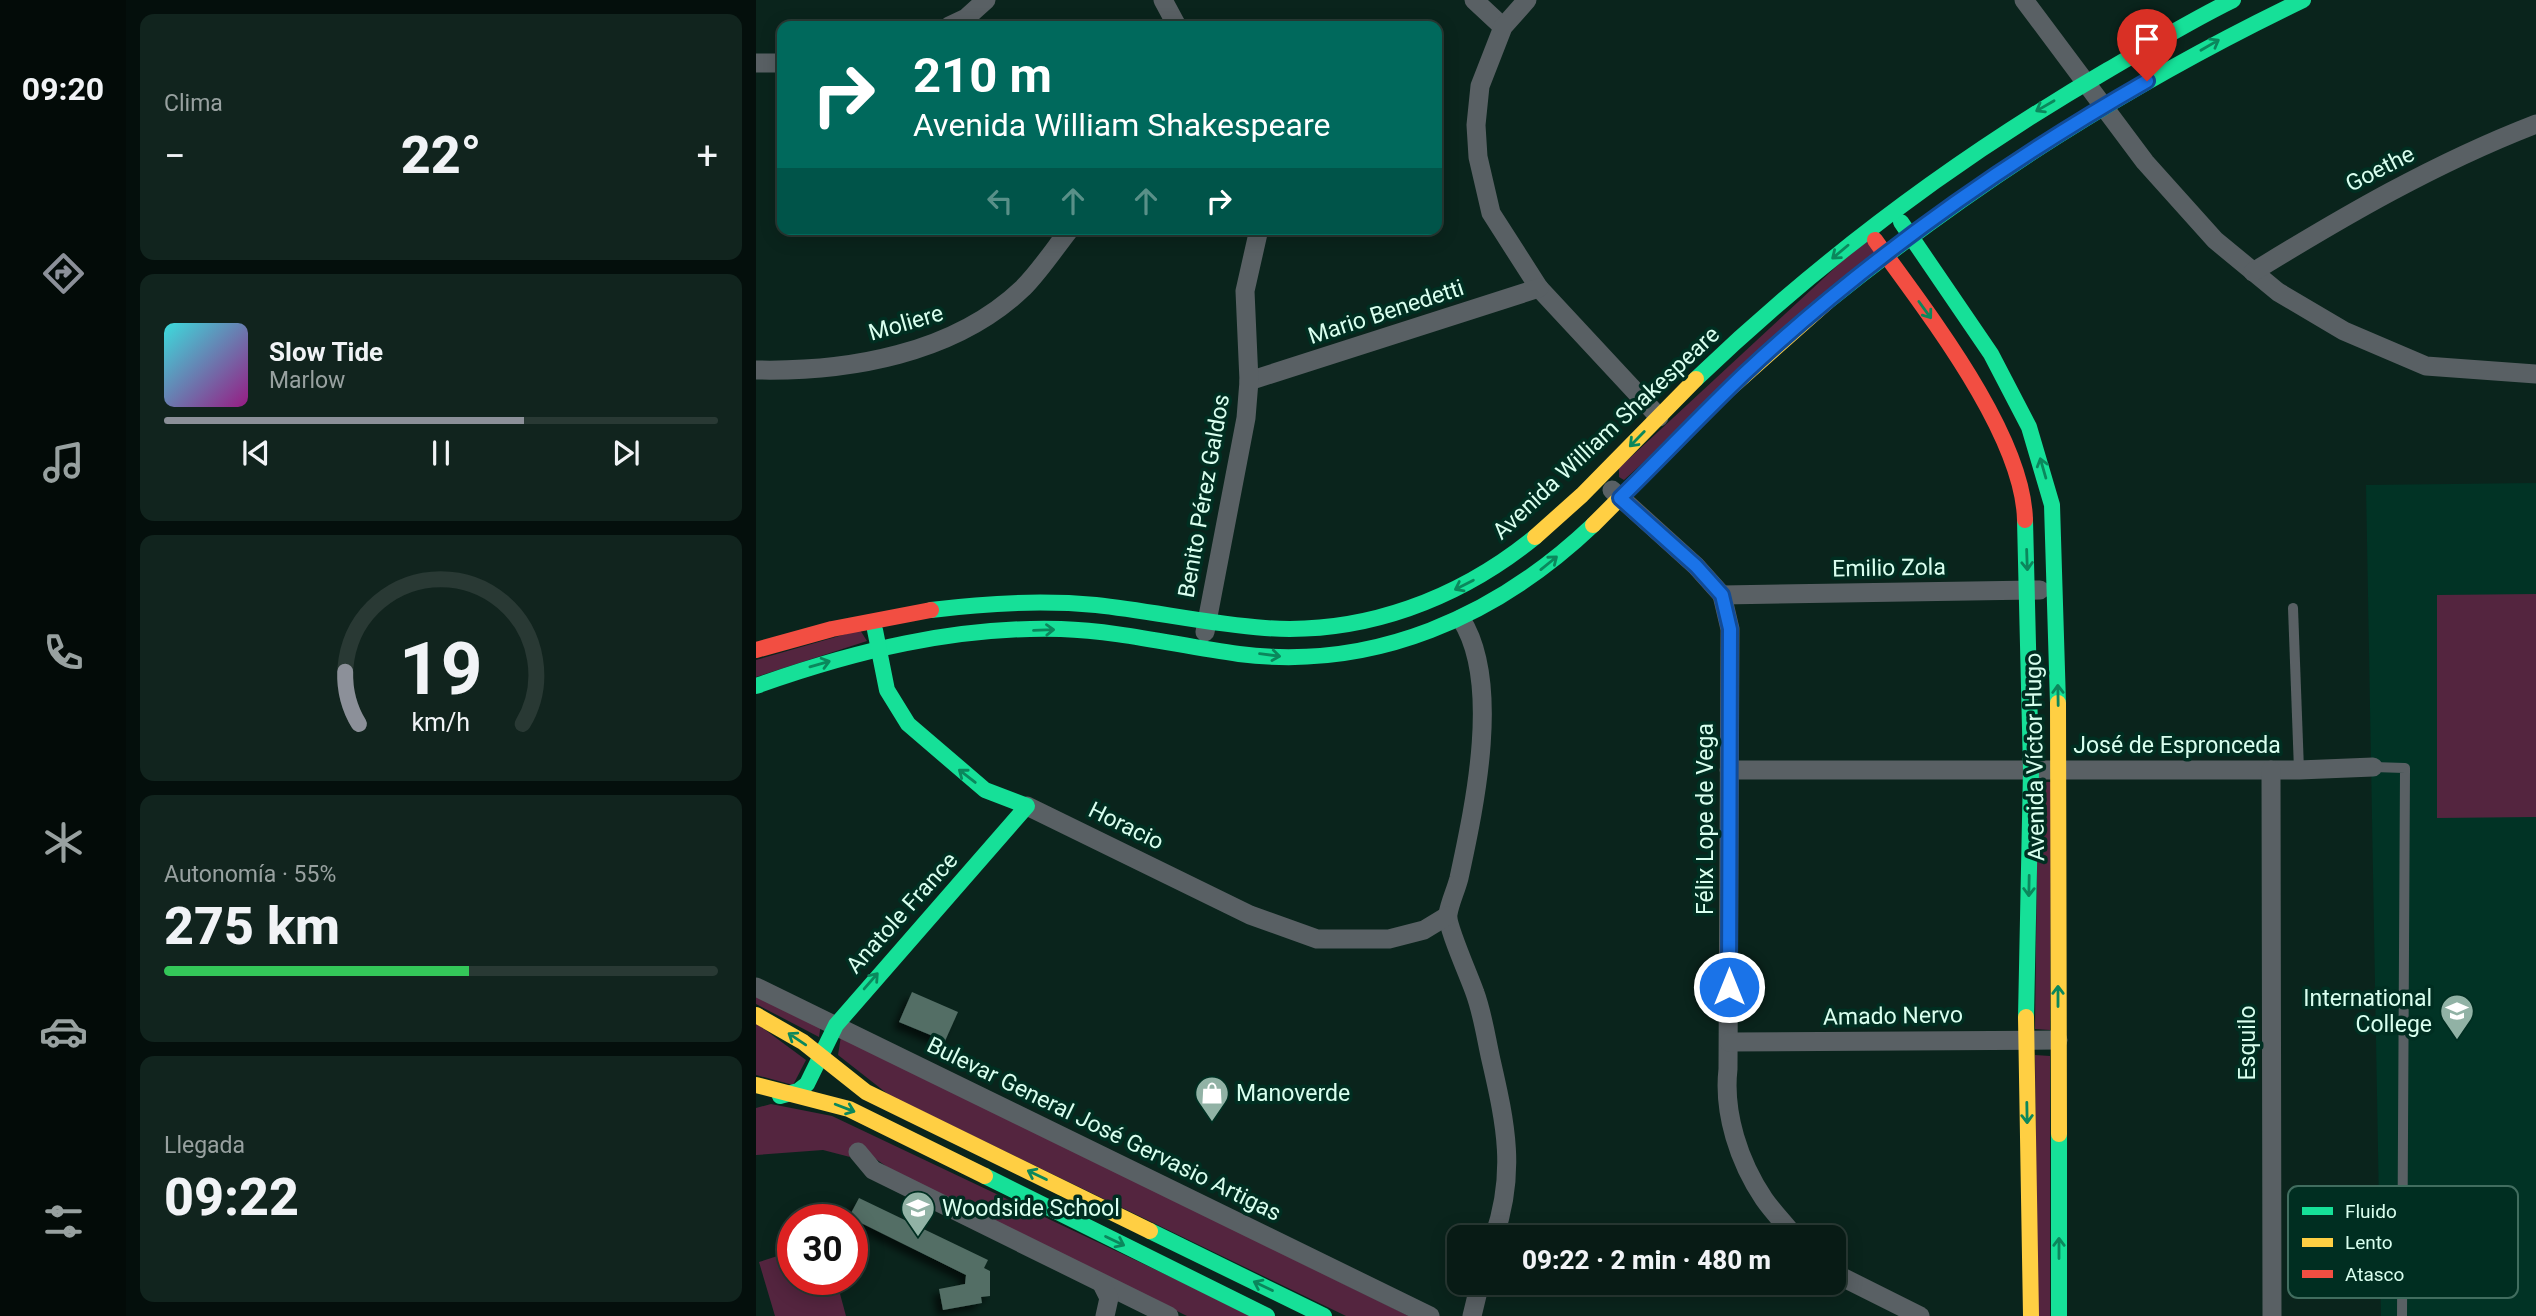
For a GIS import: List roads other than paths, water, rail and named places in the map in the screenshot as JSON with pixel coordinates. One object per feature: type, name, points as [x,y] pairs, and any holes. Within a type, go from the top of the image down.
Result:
[{"type":"street","points":[[960,21],[986,0]]},
{"type":"street","points":[[1163,0],[1174,21]]},
{"type":"street","points":[[1474,0],[1503,27]]},
{"type":"street","points":[[1527,0],[1503,27],[1480,86],[1476,125],[1478,157],[1491,213],[1539,288],[1659,417]]},
{"type":"street","points":[[2024,0],[2145,162],[2214,240],[2278,292],[2344,331],[2426,366],[2536,374]]},
{"type":"street","name":"Avenida William Shakespeare","points":[[756,650],[873,618],[972,606],[1061,603],[1140,609],[1207,620],[1292,629],[1362,622],[1447,594],[1492,571],[1601,476],[1776,304],[1893,209],[2028,115],[2232,0]]},
{"type":"street","points":[[756,687],[800,670],[879,648],[977,633],[1062,629],[1296,658],[1331,656],[1408,639],[1461,619],[1548,564],[1620,498],[1744,375],[1885,255],[1972,189],[2103,106],[2236,30],[2303,0]]},
{"type":"street","points":[[756,63],[777,63]]},
{"type":"street","name":"Goethe","points":[[2253,272],[2362,205],[2480,146],[2536,124]]},
{"type":"street","name":"Avenida Víctor Hugo","points":[[1893,209],[1991,354],[2029,427],[2052,505],[2060,770],[2059,1316]]},
{"type":"street","name":"Avenida Víctor Hugo","points":[[1868,229],[1960,358],[2008,450],[2025,501],[2031,770],[2026,1039],[2031,1316]]},
{"type":"street","name":"Moliere","points":[[756,370],[786,371],[893,356],[957,334],[1023,288],[1065,235]]},
{"type":"street","name":"Benito Pérez Galdos","points":[[1203,647],[1246,418],[1249,381],[1245,291],[1258,235]]},
{"type":"street","name":"Mario Benedetti","points":[[1249,381],[1539,288]]},
{"type":"street","name":"Félix Lope de Vega","points":[[1601,476],[1620,498],[1696,566],[1722,595],[1730,629],[1729,1042],[1725,1093],[1734,1131],[1764,1199],[1785,1225]]},
{"type":"street","name":"Emilio Zola","points":[[1722,595],[2056,590]]},
{"type":"street","name":"Horacio","points":[[873,618],[887,690],[908,724],[985,790],[1027,806],[1251,915],[1317,939],[1389,939],[1424,930],[1447,916]]},
{"type":"street","points":[[1461,619],[1471,634],[1479,672],[1481,765],[1456,889],[1447,916],[1476,996],[1506,1123],[1509,1168],[1503,1213],[1498,1225]]},
{"type":"street","name":"José de Espronceda","points":[[1729,769],[2299,770],[2373,767]]},
{"type":"street","name":"Esquilo","points":[[2271,770],[2272,1316]]},
{"type":"street","name":"Anatole France","points":[[780,1096],[798,1091],[807,1084],[822,1059],[836,1025],[1027,806]]},
{"type":"street","name":"Bulevar General José Gervasio Artigas","points":[[756,987],[1430,1316]]},
{"type":"street","points":[[756,1015],[803,1042],[866,1092],[1324,1316]]},
{"type":"street","name":"Amado Nervo","points":[[1729,1042],[2058,1040]]},
{"type":"street","points":[[756,1085],[780,1096],[827,1102],[849,1109],[1267,1316]]},
{"type":"street","points":[[756,1101],[780,1096]]},
{"type":"street","points":[[858,1152],[873,1170],[1169,1316]]},
{"type":"street","points":[[1846,1279],[1920,1316]]},
{"type":"street","points":[[1102,1284],[1109,1298],[1105,1316]]},
{"type":"street","points":[[1472,1316],[1477,1295]]},
{"type":"lane","points":[[2293,608],[2299,770]]},
{"type":"lane","points":[[2373,767],[2405,768],[2403,1186]]},
{"type":"lane","points":[[2402,1298],[2402,1316]]},
{"type":"place","name":"International College","points":[[2457,1041]]},
{"type":"place","name":"Manoverde","points":[[1212,1123]]},
{"type":"place","name":"Woodside School","points":[[918,1238]]}]
